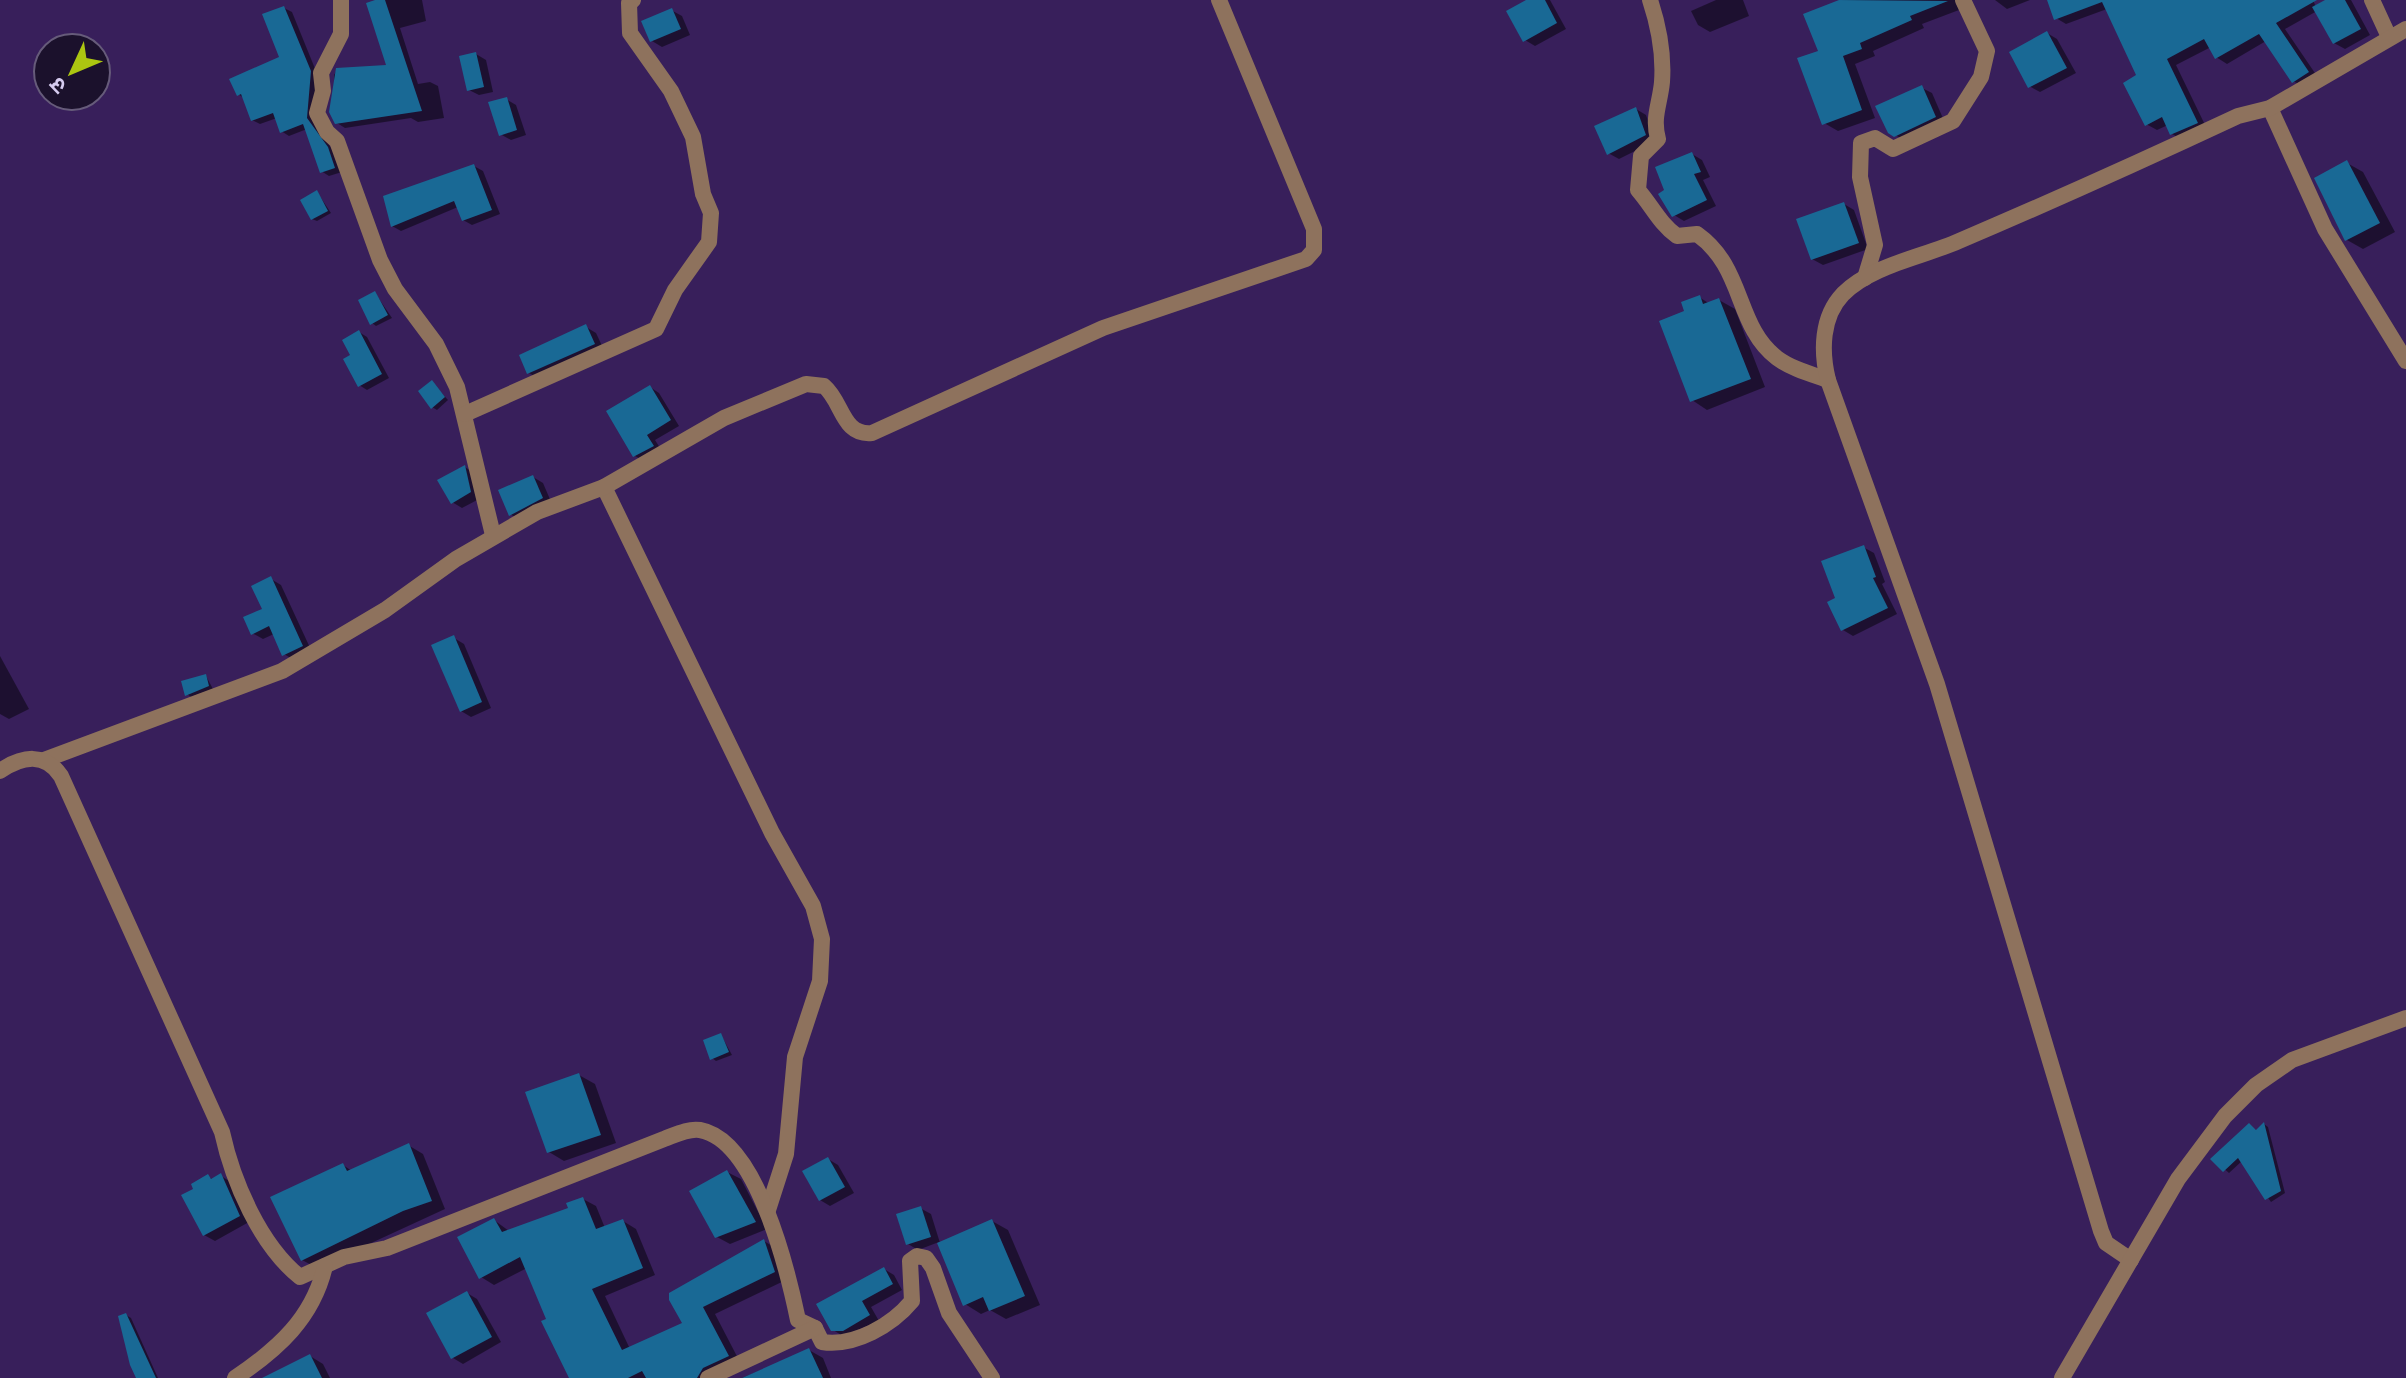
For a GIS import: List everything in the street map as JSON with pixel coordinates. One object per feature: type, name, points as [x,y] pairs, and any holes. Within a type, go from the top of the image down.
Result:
[{"type":"street","points":[[341,0],[341,34],[321,73],[323,91],[317,113],[327,132],[337,141],[380,260],[395,289],[450,369],[465,414],[493,535]]},
{"type":"street","points":[[465,414],[656,329],[675,290],[709,242],[711,213],[703,194],[693,137],[671,91],[630,33],[629,3],[633,0]]},
{"type":"street","points":[[0,771],[15,761],[44,760],[282,671],[374,616],[493,535],[537,512],[604,487],[724,418],[806,384],[824,386],[837,400],[852,429],[861,434],[872,433],[1103,328],[1306,259],[1314,250],[1314,229],[1219,0]]},
{"type":"street","points":[[1650,0],[1661,38],[1662,84],[1654,121],[1658,139],[1641,156],[1638,190],[1654,206],[1662,225],[1677,236],[1697,234],[1723,257],[1759,340],[1774,356],[1789,366],[1828,380]]},
{"type":"street","points":[[1865,278],[1875,245],[1860,177],[1861,143],[1875,138],[1893,149],[1953,121],[1981,77],[1987,51],[1963,0]]},
{"type":"street","points":[[2372,0],[2389,37]]},
{"type":"street","points":[[2128,1258],[2106,1243],[1937,684],[1828,380],[1823,345],[1826,326],[1841,296],[1865,278],[1957,242],[2238,116],[2270,108],[2406,29]]},
{"type":"street","points":[[2270,108],[2325,229],[2406,361]]},
{"type":"street","points":[[604,487],[772,833],[813,906],[822,939],[824,958],[820,981],[795,1057],[786,1154],[768,1210]]},
{"type":"street","points":[[44,760],[53,764],[61,776],[222,1132],[228,1158],[262,1234],[277,1259],[300,1277],[344,1257],[387,1248],[664,1139],[697,1129],[708,1133],[735,1155],[768,1210],[798,1320],[815,1328],[822,1342],[856,1338],[898,1318],[912,1301],[910,1261],[917,1256],[926,1258],[959,1331],[992,1378]]},
{"type":"street","points":[[2062,1378],[2128,1258],[2195,1154],[2256,1085],[2310,1052],[2406,1018]]},
{"type":"street","points":[[235,1378],[272,1351],[294,1328],[316,1299],[325,1266]]},
{"type":"street","points":[[708,1378],[815,1328]]},
{"type":"building","points":[[385,0],[422,111],[335,124],[329,112],[336,68],[386,65],[366,3]]},
{"type":"building","points":[[1526,0],[1545,0],[1557,23],[1523,42],[1506,11]]},
{"type":"building","points":[[1839,0],[1948,1],[1910,16],[1912,20],[1860,43],[1862,49],[1843,56],[1862,110],[1822,125],[1797,58],[1818,51],[1803,14]]},
{"type":"building","points":[[2047,0],[2317,0],[2276,23],[2309,72],[2292,83],[2259,34],[2215,59],[2204,39],[2167,59],[2198,123],[2170,135],[2162,117],[2145,126],[2123,83],[2136,75],[2102,2],[2054,20]]},
{"type":"building","points":[[2325,0],[2345,0],[2361,29],[2333,44],[2312,7]]},
{"type":"building","points":[[284,6],[311,71],[307,118],[328,147],[335,168],[320,173],[303,124],[280,133],[273,113],[251,121],[241,94],[237,96],[229,79],[279,57],[262,14]]},
{"type":"building","points":[[672,8],[681,29],[650,42],[641,21]]},
{"type":"building","points":[[2047,31],[2067,68],[2028,88],[2009,52]]},
{"type":"building","points":[[476,52],[484,87],[467,91],[459,56]]},
{"type":"building","points":[[1922,85],[1936,117],[1894,137],[1888,133],[1875,106]]},
{"type":"building","points":[[507,97],[517,130],[499,136],[488,102]]},
{"type":"building","points":[[1636,107],[1646,135],[1607,155],[1594,126]]},
{"type":"building","points":[[1692,152],[1701,172],[1694,174],[1707,200],[1672,217],[1658,194],[1664,190],[1655,167]]},
{"type":"building","points":[[2347,160],[2380,223],[2345,241],[2314,178]]},
{"type":"building","points":[[474,164],[492,210],[462,221],[454,201],[391,227],[383,196]]},
{"type":"building","points":[[317,190],[328,211],[311,220],[300,200]]},
{"type":"building","points":[[1844,202],[1859,243],[1811,260],[1796,219]]},
{"type":"building","points":[[375,291],[388,315],[370,325],[358,300]]},
{"type":"building","points":[[1700,295],[1703,304],[1719,298],[1751,379],[1690,402],[1659,321],[1684,311],[1681,302]]},
{"type":"building","points":[[586,324],[595,344],[527,374],[519,355]]},
{"type":"building","points":[[359,330],[382,374],[358,387],[343,359],[350,355],[342,340]]},
{"type":"building","points":[[432,380],[445,397],[431,409],[418,391]]},
{"type":"building","points":[[650,385],[671,420],[647,435],[654,446],[633,457],[606,411]]},
{"type":"building","points":[[465,465],[471,492],[451,504],[437,480]]},
{"type":"building","points":[[533,475],[543,498],[509,516],[498,490]]},
{"type":"building","points":[[1864,545],[1876,577],[1873,578],[1888,608],[1841,631],[1827,602],[1835,598],[1821,561]]},
{"type":"building","points":[[271,576],[303,646],[282,656],[269,626],[251,635],[243,617],[262,609],[251,586]]},
{"type":"building","points":[[454,635],[482,702],[460,712],[431,645]]},
{"type":"building","points":[[206,674],[209,686],[185,696],[181,681]]},
{"type":"building","points":[[721,1033],[729,1052],[710,1060],[703,1040]]},
{"type":"building","points":[[579,1073],[601,1135],[547,1153],[525,1092]]},
{"type":"building","points":[[2264,1122],[2281,1191],[2265,1200],[2238,1158],[2223,1172],[2210,1159],[2249,1123],[2256,1130]]},
{"type":"building","points":[[409,1143],[432,1201],[403,1211],[301,1261],[270,1197],[343,1163],[347,1171]]},
{"type":"building","points":[[828,1157],[845,1187],[819,1201],[802,1171]]},
{"type":"building","points":[[727,1170],[756,1222],[715,1238],[689,1191]]},
{"type":"building","points":[[221,1173],[240,1216],[203,1236],[181,1195],[193,1189],[191,1184],[208,1174],[211,1179]]},
{"type":"building","points":[[583,1197],[596,1229],[623,1219],[643,1268],[592,1289],[622,1350],[682,1323],[669,1300],[669,1293],[764,1239],[775,1272],[703,1307],[729,1356],[703,1368],[697,1378],[646,1378],[642,1371],[628,1378],[569,1378],[541,1321],[546,1319],[520,1257],[479,1279],[457,1237],[494,1218],[502,1232],[568,1208],[566,1203]]},
{"type":"building","points":[[921,1206],[931,1237],[906,1245],[896,1214]]},
{"type":"building","points":[[992,1219],[1025,1296],[989,1311],[983,1297],[963,1306],[937,1243]]},
{"type":"building","points":[[884,1267],[893,1284],[862,1301],[870,1315],[843,1331],[831,1331],[816,1304]]},
{"type":"building","points":[[467,1291],[492,1337],[451,1359],[426,1313]]},
{"type":"building","points":[[126,1313],[156,1378],[136,1378],[130,1365],[118,1316]]},
{"type":"building","points":[[809,1348],[823,1378],[742,1378]]},
{"type":"building","points":[[310,1354],[322,1378],[262,1378]]}]
